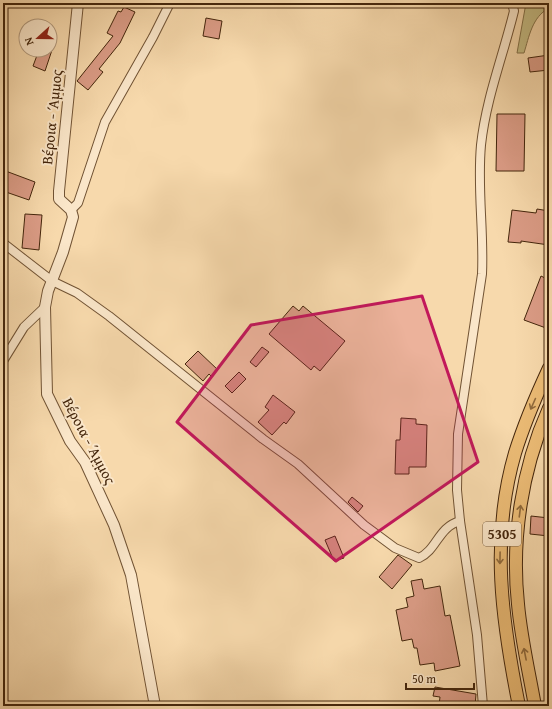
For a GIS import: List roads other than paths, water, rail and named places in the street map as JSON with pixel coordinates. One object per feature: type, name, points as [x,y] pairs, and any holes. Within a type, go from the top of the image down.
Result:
[{"type":"main road","name":"5305","points":[[519,706],[508,650],[502,604],[500,557],[502,532],[505,504],[515,454],[530,411],[549,368]]},
{"type":"main road","name":"5305","points":[[535,706],[520,626],[516,557],[521,506],[529,466],[549,408]]},
{"type":"street","name":"Βέροια - Άμμος","points":[[78,3],[59,191],[59,199],[62,204],[72,210],[73,217],[45,307],[47,394],[61,424],[84,462],[114,525],[131,575],[155,706]]},
{"type":"street","points":[[72,210],[78,203],[105,122],[153,37],[170,3]]},
{"type":"street","points":[[483,706],[477,635],[460,521],[457,490],[458,434],[482,274],[483,250],[478,181],[481,144],[487,108],[514,11],[512,3]]},
{"type":"street","points":[[3,243],[52,281],[77,293],[109,316],[263,439],[298,464],[364,525],[395,548],[419,558],[428,551],[449,525],[460,521]]},
{"type":"street","points":[[3,361],[24,327],[45,307]]},
{"type":"street","points":[[549,466],[549,476]]}]
